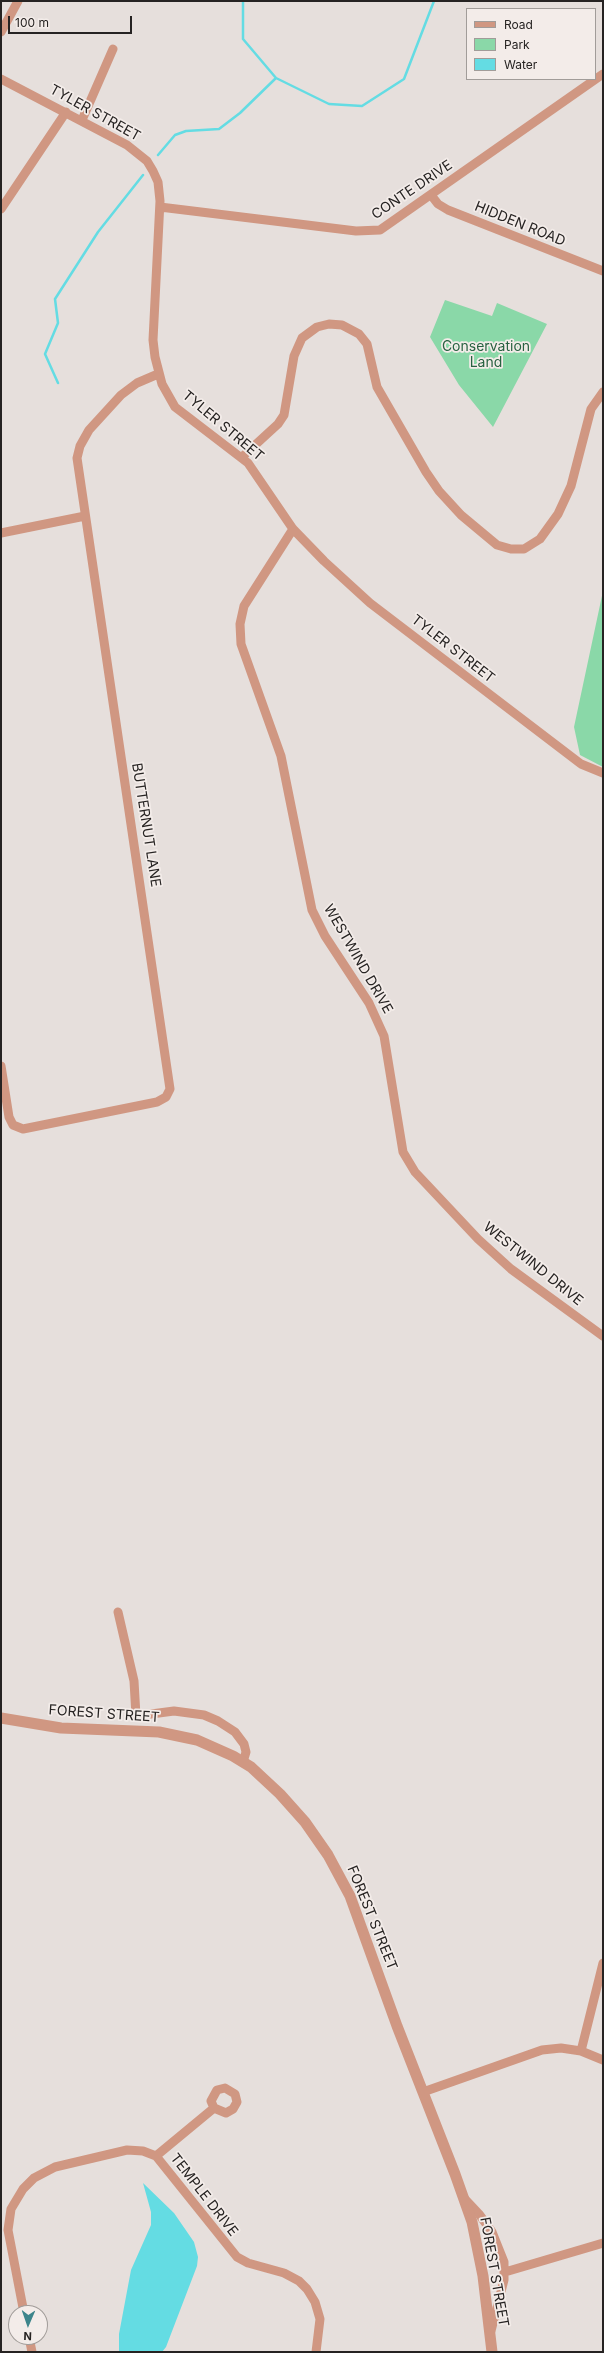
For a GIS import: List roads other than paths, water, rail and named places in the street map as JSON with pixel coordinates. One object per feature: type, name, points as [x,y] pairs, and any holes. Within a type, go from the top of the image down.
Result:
[{"type":"street","points":[[1,32],[18,1]]},
{"type":"street","points":[[82,120],[113,49]]},
{"type":"street","name":"TYLER STREET","points":[[1,79],[127,144],[147,161],[158,182],[160,207],[153,340],[158,374],[166,393],[175,407],[192,422],[242,457],[258,475],[293,529],[324,561],[370,602],[581,764],[603,773]]},
{"type":"street","name":"CONTE DRIVE","points":[[160,207],[371,232],[380,230],[390,225],[594,80]]},
{"type":"street","points":[[1,209],[66,112]]},
{"type":"street","name":"HIDDEN ROAD","points":[[431,195],[438,204],[448,210],[603,271]]},
{"type":"street","points":[[242,457],[278,424],[284,415],[294,356],[302,338],[317,327],[329,324],[342,325],[359,334],[366,344],[377,388],[435,486],[461,515],[497,545],[511,549],[524,549],[540,539],[558,514],[571,486],[591,409],[603,392]]},
{"type":"street","name":"BUTTERNUT LANE","points":[[1,1066],[9,1117],[13,1125],[23,1130],[157,1102],[166,1097],[170,1089],[84,516],[77,458],[80,446],[89,430],[120,395],[137,384],[158,374]]},
{"type":"street","points":[[1,533],[84,516]]},
{"type":"street","name":"WESTWIND DRIVE","points":[[293,529],[244,606],[240,624],[241,644],[281,756],[312,910],[325,936],[369,1003],[384,1036],[390,1060],[403,1152],[415,1172],[478,1239],[511,1269],[603,1336]]},
{"type":"street","points":[[118,1612],[134,1681],[137,1730]]},
{"type":"street","points":[[136,1716],[174,1710],[204,1715],[218,1721],[235,1732],[244,1744],[246,1752],[243,1762]]},
{"type":"street","name":"FOREST STREET","points":[[1,1718],[61,1728],[137,1730],[197,1740],[243,1762],[265,1779],[293,1808],[338,1872],[352,1903],[463,2197],[472,2222],[481,2268],[492,2352]]},
{"type":"street","points":[[581,2051],[603,1963]]},
{"type":"street","points":[[423,2092],[542,2050],[561,2048],[581,2051],[603,2060]]},
{"type":"street","points":[[156,2156],[214,2108]]},
{"type":"street","name":"TEMPLE DRIVE","points":[[22,2305],[8,2230],[11,2209],[23,2189],[34,2178],[48,2170],[127,2150],[142,2151],[156,2156],[237,2257],[248,2263],[284,2273],[299,2281],[306,2289],[315,2302],[319,2314],[320,2330],[316,2352]]},
{"type":"street","points":[[463,2197],[479,2214],[492,2232],[501,2252],[505,2272],[490,2334]]},
{"type":"street","points":[[505,2272],[603,2243]]},
{"type":"water","points":[[143,2183],[174,2213],[194,2242],[198,2257],[197,2266],[166,2347],[162,2352],[119,2352],[119,2334],[131,2270],[151,2225],[151,2212]]},
{"type":"waterway","points":[[243,1],[243,39],[276,78],[329,104],[362,106],[404,79],[434,1]]},
{"type":"waterway","points":[[158,155],[175,135],[186,131],[219,129],[240,113],[276,78]]},
{"type":"waterway","points":[[58,383],[45,354],[58,323],[55,299],[98,232],[143,175]]},
{"type":"park label","name":"Conservation Land","points":[[486,356]]}]
